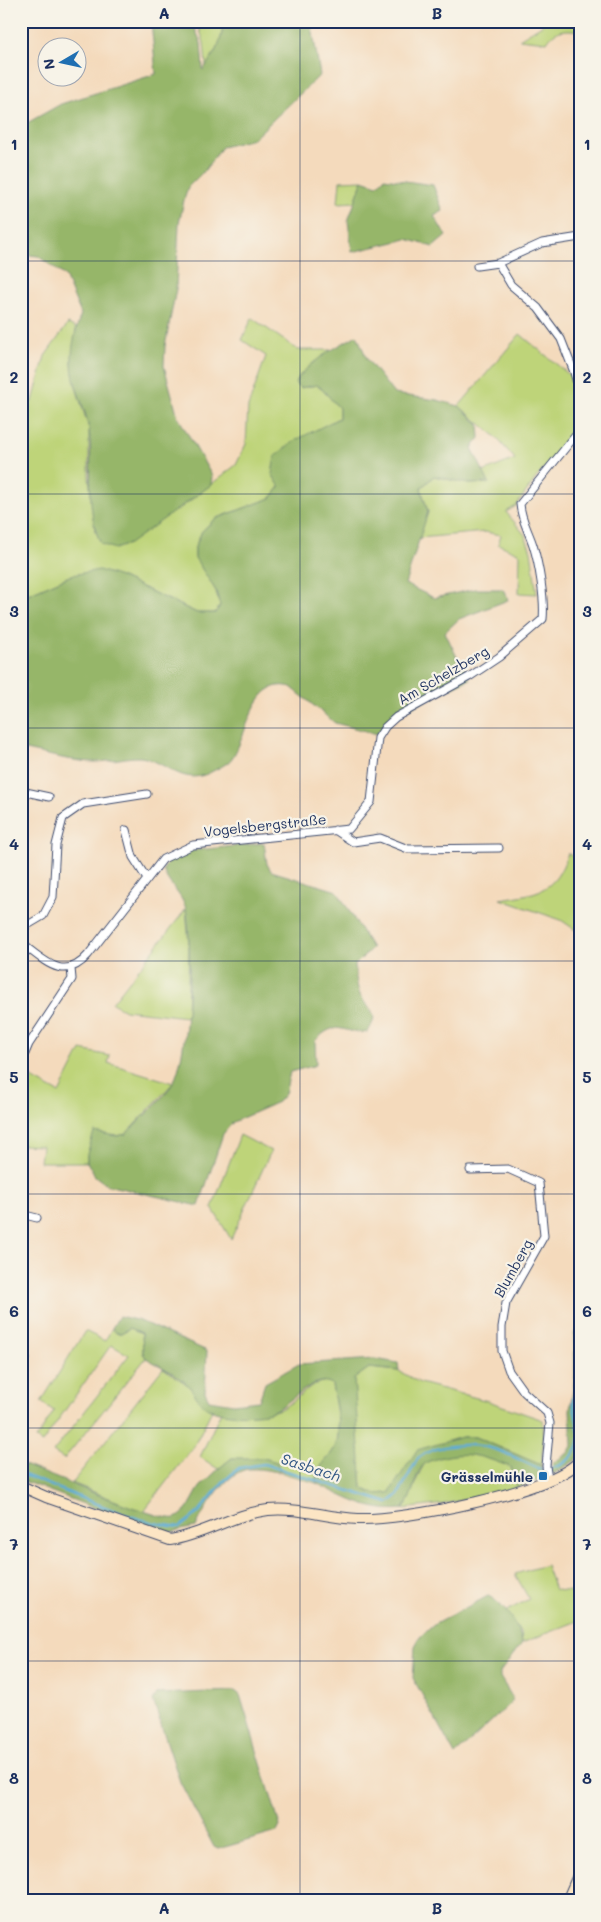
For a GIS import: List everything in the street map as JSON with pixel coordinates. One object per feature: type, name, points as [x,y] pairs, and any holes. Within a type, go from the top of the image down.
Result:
[{"type":"main road","points":[[21,1486],[46,1497],[170,1540],[186,1538],[233,1520],[268,1510],[288,1510],[358,1519],[374,1519],[485,1500],[546,1473],[571,1469],[580,1460]]},
{"type":"main road","points":[[567,1901],[580,1870]]},
{"type":"street","points":[[477,266],[498,263],[542,243],[580,237]]},
{"type":"street","points":[[498,263],[511,285],[538,308],[561,339],[574,372],[580,395]]},
{"type":"street","name":"Am Schelzberg","points":[[378,738],[396,717],[469,677],[499,657],[543,619],[544,608],[534,546],[521,516],[520,504],[580,430]]},
{"type":"street","name":"Vogelsbergstraße","points":[[71,968],[80,964],[88,955],[163,859],[193,845],[349,829],[370,802],[378,738]]},
{"type":"street","points":[[21,791],[49,797]]},
{"type":"street","points":[[21,929],[43,916],[52,896],[56,845],[63,818],[83,804],[147,794]]},
{"type":"street","points":[[126,830],[133,857],[147,879]]},
{"type":"street","points":[[335,830],[353,842],[380,838],[408,849],[499,848]]},
{"type":"street","points":[[21,943],[59,969],[71,968],[72,980],[29,1044],[21,1063]]},
{"type":"street","name":"Blumberg","points":[[470,1170],[508,1169],[539,1183],[544,1236],[506,1304],[502,1327],[502,1351],[509,1371],[524,1392],[547,1413],[550,1423],[546,1473]]},
{"type":"street","points":[[21,1214],[37,1218]]},
{"type":"green space","points":[[151,21],[192,21],[201,43],[203,70],[220,41],[222,21],[311,21],[320,75],[253,139],[222,147],[204,171],[188,187],[179,223],[176,289],[165,346],[164,366],[178,417],[212,476],[211,485],[129,544],[115,549],[101,544],[93,517],[89,430],[74,380],[72,363],[73,344],[81,314],[65,276],[38,256],[21,254],[21,120],[27,123],[61,104],[156,74]]},
{"type":"green space","points":[[197,21],[222,21],[221,39],[206,66],[204,43]]},
{"type":"green space","points":[[543,21],[580,21],[580,31],[557,32],[547,42],[519,39],[542,25]]},
{"type":"green space","points":[[384,178],[433,185],[443,211],[434,216],[446,236],[433,247],[407,239],[352,252],[348,221],[363,180],[377,185]]},
{"type":"green space","points":[[363,180],[355,202],[338,203],[340,181]]},
{"type":"green space","points":[[252,318],[298,350],[333,350],[299,376],[300,388],[317,385],[321,388],[339,408],[339,418],[333,421],[271,498],[215,519],[202,531],[195,547],[195,557],[216,591],[220,606],[215,613],[197,613],[120,577],[72,575],[21,597],[21,402],[33,401],[45,356],[68,324],[76,328],[72,362],[76,387],[89,429],[89,477],[95,532],[178,510],[236,465],[246,444],[248,407],[266,356],[242,340]]},
{"type":"green space","points":[[520,334],[572,377],[577,403],[577,424],[573,436],[536,478],[516,506],[506,512],[525,535],[531,551],[537,594],[519,593],[520,554],[498,544],[501,535],[485,532],[419,538],[428,512],[421,488],[434,476],[469,484],[488,483],[483,472],[515,459],[495,436],[459,406]]},
{"type":"green space","points":[[357,335],[367,359],[394,394],[437,400],[459,406],[479,424],[480,438],[472,448],[489,483],[469,484],[434,476],[421,488],[428,512],[405,584],[434,598],[475,589],[503,589],[508,600],[459,619],[445,632],[470,679],[391,717],[377,734],[335,723],[291,687],[278,686],[268,690],[253,710],[238,748],[231,760],[213,771],[194,777],[178,774],[155,762],[140,757],[93,762],[66,759],[21,749],[21,597],[72,575],[99,570],[120,577],[197,613],[215,613],[220,606],[216,591],[195,558],[195,547],[202,531],[215,519],[271,498],[280,487],[272,474],[275,456],[296,440],[339,418],[339,408],[321,388],[317,385],[300,388],[295,383],[307,368]]},
{"type":"green space","points":[[264,843],[267,864],[271,871],[337,891],[372,948],[355,965],[361,997],[374,1016],[372,1025],[368,1032],[335,1028],[323,1034],[315,1041],[316,1065],[290,1072],[285,1094],[278,1102],[233,1122],[223,1134],[199,1206],[107,1185],[95,1176],[87,1162],[87,1154],[94,1132],[117,1136],[126,1134],[169,1089],[178,1069],[183,1049],[188,998],[188,925],[184,904],[163,870],[170,859],[188,851]]},
{"type":"green space","points":[[568,853],[580,863],[580,933],[561,920],[500,899],[525,895],[551,884],[563,866]]},
{"type":"green space","points":[[186,909],[189,945],[187,1017],[125,1010],[112,1003]]},
{"type":"green space","points":[[81,1050],[110,1056],[108,1063],[173,1083],[126,1134],[117,1136],[87,1154],[87,1162],[40,1162],[42,1146],[21,1145],[21,1072],[59,1093]]},
{"type":"green space","points":[[240,1135],[271,1151],[231,1239],[212,1208]]},
{"type":"green space","points":[[119,1316],[140,1321],[207,1351],[205,1392],[209,1400],[233,1404],[259,1401],[265,1383],[299,1364],[375,1359],[398,1363],[399,1371],[369,1368],[354,1379],[362,1488],[374,1494],[389,1493],[417,1450],[462,1437],[475,1437],[541,1465],[543,1478],[516,1488],[511,1467],[476,1456],[450,1456],[432,1460],[424,1465],[403,1509],[380,1509],[358,1503],[316,1483],[318,1472],[335,1447],[337,1440],[338,1424],[332,1384],[325,1382],[317,1383],[308,1387],[282,1406],[266,1413],[243,1415],[211,1410],[198,1399],[188,1385],[179,1377],[146,1358],[143,1353],[142,1333],[130,1328],[121,1333],[116,1333],[112,1328]]},
{"type":"green space","points":[[580,1321],[580,1453],[576,1460],[553,1474],[551,1471],[553,1463],[568,1453],[572,1446],[570,1410],[575,1375],[574,1335]]},
{"type":"green space","points":[[112,1328],[116,1333],[121,1333],[130,1328],[142,1333],[143,1353],[146,1358],[64,1459],[53,1452],[129,1355],[111,1345],[42,1443],[36,1439],[54,1411],[41,1402],[85,1331],[105,1341]]},
{"type":"green space","points":[[21,1346],[32,1355],[21,1374]]},
{"type":"green space","points":[[163,1368],[188,1385],[204,1405],[212,1410],[194,1446],[143,1512],[72,1483]]},
{"type":"green space","points":[[369,1368],[399,1371],[420,1383],[488,1401],[543,1420],[544,1437],[541,1465],[475,1437],[462,1437],[402,1477],[389,1493],[374,1494],[362,1489],[353,1379]]},
{"type":"green space","points":[[327,1381],[332,1384],[338,1433],[335,1447],[320,1468],[316,1477],[316,1483],[280,1472],[277,1462],[232,1458],[218,1469],[200,1457],[221,1412],[250,1414],[274,1411],[286,1406],[314,1385]]},
{"type":"green space","points":[[455,1454],[477,1454],[511,1467],[516,1488],[445,1504],[403,1509],[407,1504],[424,1464],[434,1458]]},
{"type":"green space","points":[[232,1458],[264,1458],[277,1462],[280,1472],[255,1469],[241,1471],[221,1488],[203,1512],[196,1527],[170,1532],[152,1530],[21,1480],[21,1464],[149,1513],[175,1518],[184,1513],[201,1486]]},
{"type":"green space","points":[[546,1565],[555,1590],[576,1592],[580,1590],[580,1620],[522,1643],[521,1633],[505,1612],[529,1599],[515,1574]]},
{"type":"green space","points":[[488,1596],[494,1599],[510,1616],[521,1637],[522,1643],[500,1672],[500,1677],[512,1697],[511,1703],[455,1755],[413,1678],[415,1646],[420,1637],[435,1624]]},
{"type":"green space","points":[[235,1691],[240,1695],[280,1826],[277,1832],[218,1849],[214,1847],[180,1782],[153,1700],[157,1694]]},
{"type":"waterway","name":"Sasbach","points":[[580,1334],[577,1342],[579,1372],[573,1402],[580,1437]]},
{"type":"waterway","name":"Sasbach","points":[[21,1474],[121,1513],[180,1527],[198,1513],[223,1482],[239,1468],[264,1464],[388,1503],[398,1495],[418,1458],[435,1449],[456,1445],[488,1447],[540,1469],[547,1469],[560,1465],[571,1457],[576,1451],[580,1438]]},
{"type":"place","name":"Grässelmühle","points":[[543,1476]]}]
